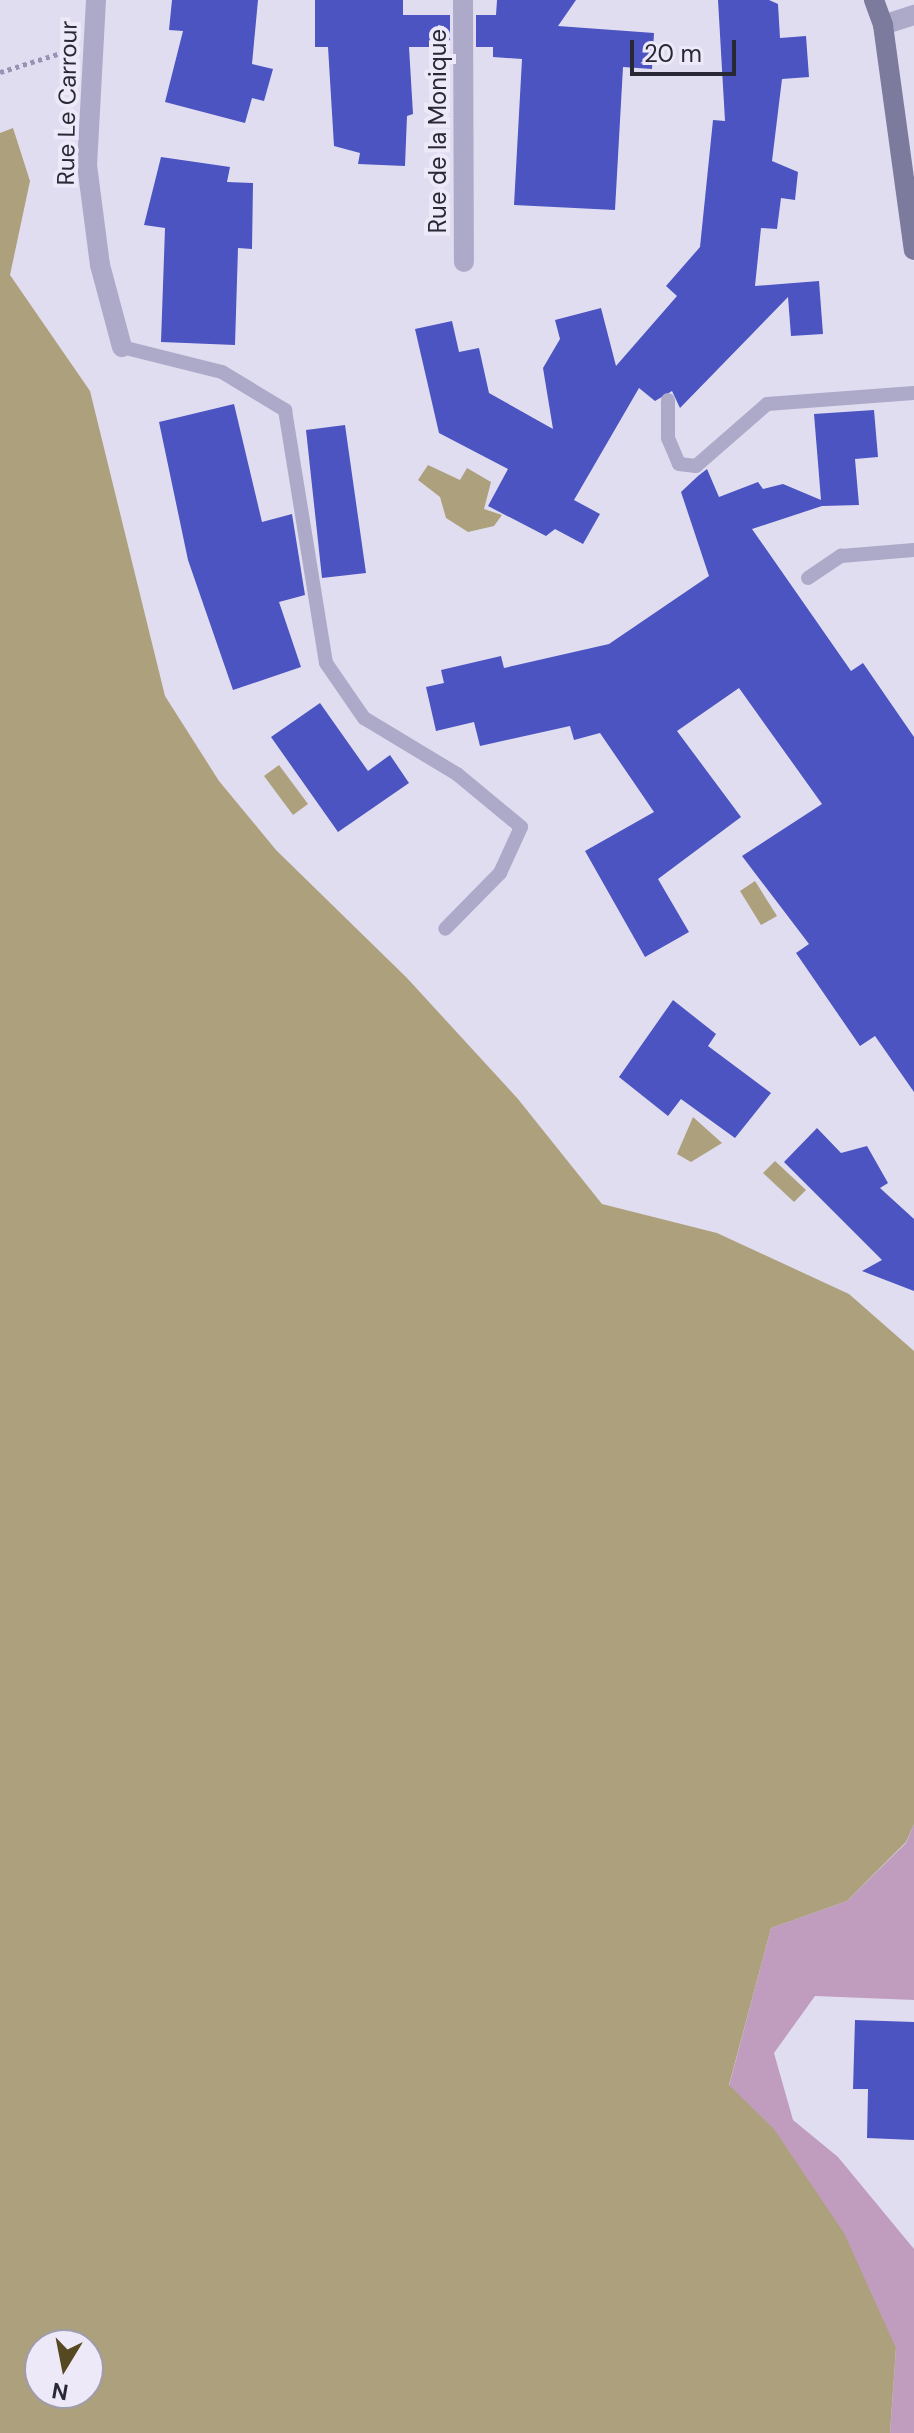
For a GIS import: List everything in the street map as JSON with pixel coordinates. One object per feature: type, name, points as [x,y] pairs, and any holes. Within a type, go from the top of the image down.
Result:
[{"type":"street","name":"Rue Le Carrour","points":[[96,0],[87,165],[100,265],[122,347]]},
{"type":"street","name":"Rue de la Monique","points":[[463,0],[464,262]]},
{"type":"street","points":[[874,0],[883,25],[914,250]]},
{"type":"street","points":[[883,25],[914,15]]},
{"type":"lane","points":[[122,347],[222,372],[285,410],[326,663],[364,718],[457,774],[521,827],[500,873],[445,929]]},
{"type":"lane","points":[[668,400],[668,438],[679,464],[696,466],[767,404],[914,393]]},
{"type":"lane","points":[[808,578],[841,556],[914,550]]},
{"type":"path","points":[[0,72],[95,42]]},
{"type":"shaded area","points":[[13,128],[30,181],[10,275],[90,391],[165,696],[219,781],[276,850],[407,978],[518,1099],[602,1204],[717,1233],[849,1294],[914,1351],[914,1824],[906,1842],[847,1901],[771,1928],[729,2085],[774,2129],[844,2233],[896,2348],[890,2433],[0,2433],[0,133]]},
{"type":"shaded area","points":[[428,465],[460,480],[467,468],[491,482],[484,509],[502,515],[494,526],[468,532],[446,518],[440,497],[418,480]]},
{"type":"shaded area","points":[[279,765],[308,804],[293,815],[264,776]]},
{"type":"shaded area","points":[[755,881],[777,916],[761,925],[740,891]]},
{"type":"shaded area","points":[[693,1117],[722,1143],[691,1162],[677,1154]]},
{"type":"shaded area","points":[[775,1161],[806,1190],[794,1202],[763,1173]]},
{"type":"shaded area","points":[[914,1824],[914,2000],[815,1996],[774,2053],[793,2120],[838,2157],[914,2249],[914,2433],[890,2433],[896,2348],[729,2086],[771,1928],[847,1901],[906,1843]]},
{"type":"building","points":[[172,0],[258,0],[252,64],[273,69],[264,101],[252,98],[245,123],[165,102],[183,31],[169,30]]},
{"type":"building","points":[[315,0],[403,0],[403,15],[450,15],[450,47],[409,47],[413,114],[407,116],[405,166],[358,164],[360,153],[334,146],[328,47],[315,47]]},
{"type":"building","points":[[497,0],[576,0],[558,26],[654,33],[652,69],[623,67],[615,210],[514,205],[522,59],[493,57],[493,47],[476,47],[476,15],[496,15]]},
{"type":"building","points":[[718,0],[769,0],[778,4],[780,38],[806,36],[809,77],[782,79],[772,161],[798,172],[795,200],[781,198],[777,229],[761,228],[755,286],[819,281],[823,334],[791,336],[788,297],[680,408],[672,391],[655,401],[639,388],[574,500],[600,514],[583,544],[555,529],[546,536],[488,506],[508,469],[439,433],[415,329],[452,321],[459,352],[479,348],[489,393],[553,429],[543,368],[560,339],[555,320],[601,308],[616,366],[677,296],[666,286],[700,247],[713,120],[725,121]]},
{"type":"building","points":[[161,157],[230,167],[227,182],[253,183],[252,249],[238,248],[235,345],[161,342],[165,228],[144,225]]},
{"type":"building","points":[[234,404],[262,522],[292,514],[305,595],[279,602],[301,667],[233,690],[188,560],[159,422]]},
{"type":"building","points":[[874,410],[878,457],[855,459],[859,505],[822,506],[752,529],[851,671],[863,663],[914,737],[914,1092],[875,1036],[860,1046],[796,953],[809,944],[742,856],[822,804],[739,688],[677,731],[741,817],[658,879],[689,932],[645,957],[585,851],[654,812],[600,733],[574,740],[570,726],[480,746],[474,722],[436,731],[426,687],[444,683],[441,670],[501,656],[504,668],[609,644],[709,576],[681,492],[698,476],[707,469],[719,497],[758,482],[763,489],[783,484],[821,500],[814,414]]},
{"type":"building","points":[[345,425],[366,573],[322,578],[306,430]]},
{"type":"building","points":[[320,703],[368,771],[390,755],[409,783],[338,832],[271,737]]},
{"type":"building","points":[[673,1000],[716,1034],[708,1046],[771,1093],[735,1138],[681,1099],[668,1116],[619,1077]]},
{"type":"building","points":[[817,1128],[841,1153],[867,1146],[888,1183],[880,1188],[914,1219],[914,1291],[862,1271],[882,1260],[784,1162]]},
{"type":"building","points":[[855,2020],[914,2022],[914,2140],[867,2138],[868,2089],[853,2089]]}]
